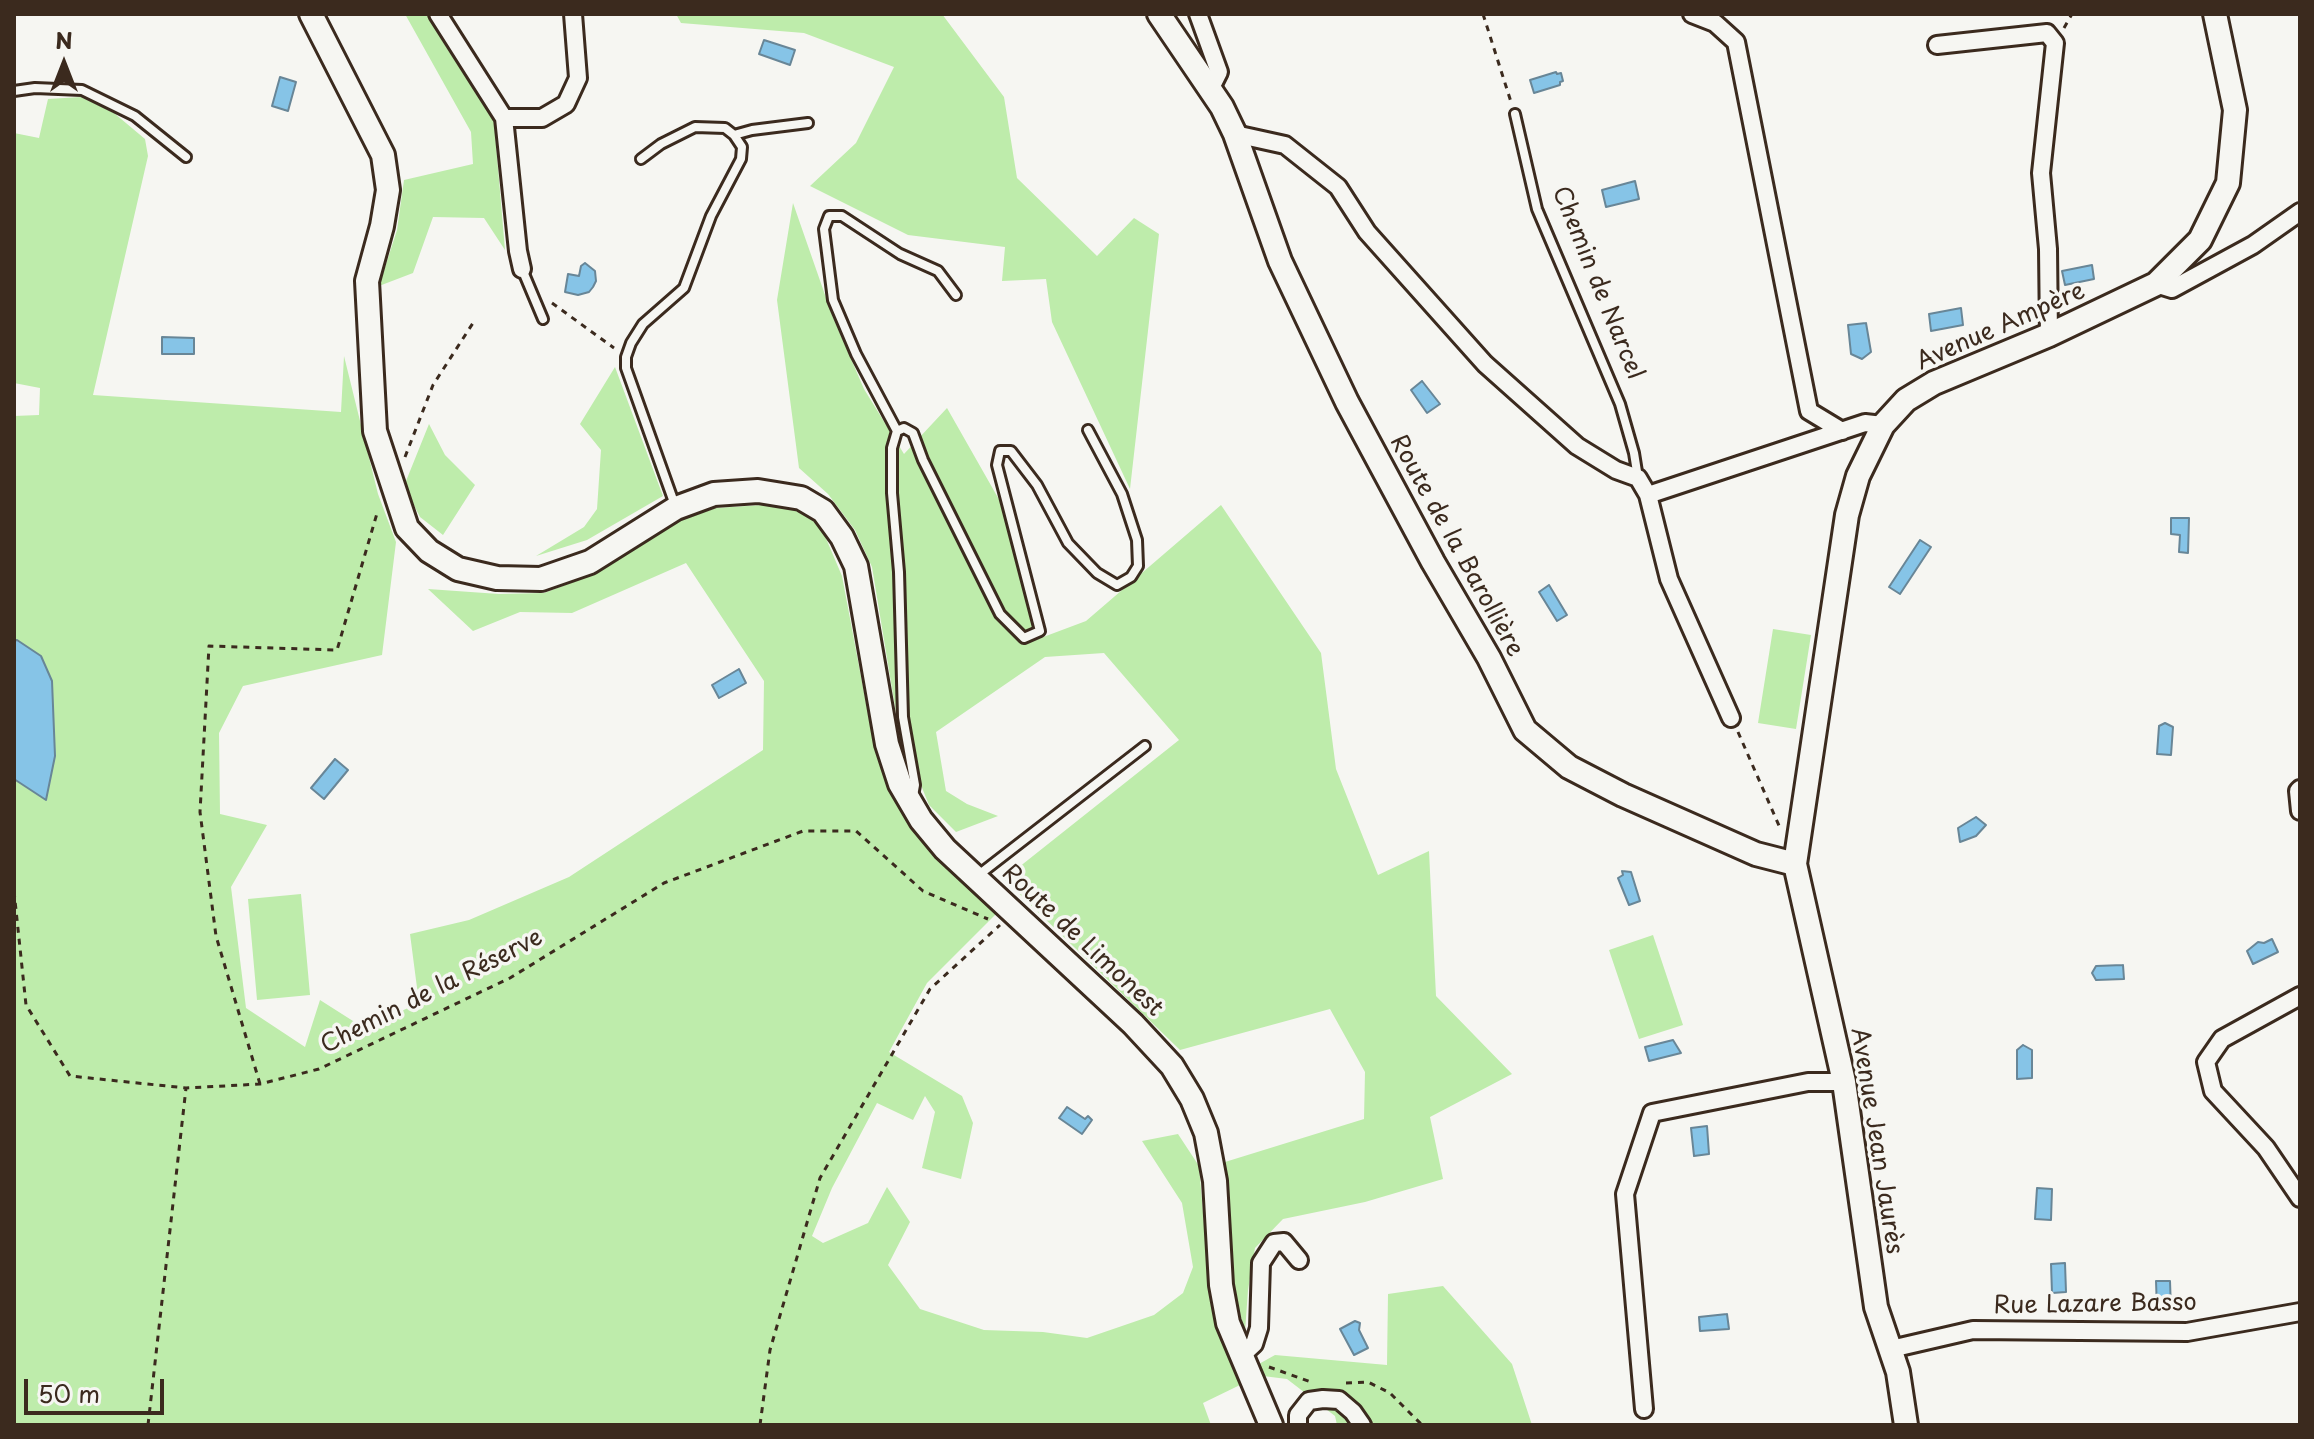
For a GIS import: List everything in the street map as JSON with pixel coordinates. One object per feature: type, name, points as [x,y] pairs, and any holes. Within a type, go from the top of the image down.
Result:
[{"type":"street","points":[[311,14],[383,155],[388,190],[367,281],[375,431],[386,498],[407,528],[429,551],[458,569],[497,578],[541,579],[590,562],[676,508]]},
{"type":"street","points":[[438,14],[504,118],[522,269]]},
{"type":"street","points":[[504,118],[542,118],[566,104],[578,78],[573,14]]},
{"type":"street","name":"Route de la Barollière","points":[[1159,14],[1216,98],[1235,134],[1280,261],[1347,402],[1433,562],[1489,658],[1525,730],[1569,767],[1623,795],[1756,854],[1795,864]]},
{"type":"street","points":[[1198,14],[1219,72],[1216,98]]},
{"type":"street","points":[[1692,14],[1715,23],[1736,42],[1809,411],[1842,431]]},
{"type":"street","name":"Avenue Ampère","points":[[1795,864],[1847,515],[1858,476],[1883,425],[1906,400],[1934,383],[2049,335],[2156,284],[2200,240],[2228,183],[2235,110],[2215,14]]},
{"type":"street","points":[[1937,45],[2047,33],[2055,43],[2041,173],[2048,249],[2049,335]]},
{"type":"street","points":[[1235,134],[1285,145],[1338,187],[1367,232],[1485,364],[1577,446],[1616,470],[1638,478],[1648,495],[1669,579],[1731,718]]},
{"type":"street","points":[[2156,284],[2172,289],[2296,221]]},
{"type":"street","points":[[1648,495],[1865,423],[1883,425]]},
{"type":"street","name":"Route de Limonest","points":[[676,508],[714,494],[758,491],[801,498],[823,511],[842,537],[856,566],[887,744],[900,784],[921,820],[945,849],[1133,1024],[1172,1066],[1192,1099],[1206,1133],[1215,1181],[1221,1285],[1228,1323],[1271,1425]]},
{"type":"street","points":[[2300,789],[2300,811]]},
{"type":"street","name":"Avenue Jean Jaurès","points":[[1795,864],[1844,1082],[1876,1307],[1898,1372],[1906,1425]]},
{"type":"street","points":[[2300,996],[2222,1039],[2206,1062],[2213,1091],[2266,1148],[2300,1198]]},
{"type":"street","points":[[1644,1409],[1625,1194],[1652,1113],[1808,1082],[1844,1082]]},
{"type":"street","points":[[1241,1356],[1254,1344],[1259,1328],[1261,1263],[1274,1243],[1284,1242],[1299,1260]]},
{"type":"street","name":"Rue Lazare Basso","points":[[1891,1349],[1973,1330],[2187,1332],[2300,1312]]},
{"type":"street","points":[[1298,1425],[1298,1415],[1309,1401],[1323,1399],[1339,1400],[1362,1425]]},
{"type":"lane","points":[[14,91],[35,88],[82,90],[135,116],[186,157]]},
{"type":"lane","name":"Chemin de Narcel","points":[[1515,114],[1537,209],[1620,404],[1638,478]]},
{"type":"lane","points":[[734,135],[808,123]]},
{"type":"lane","points":[[641,159],[661,144],[695,127],[725,128],[742,147],[741,159],[711,216],[684,288],[643,324],[626,357],[626,368],[676,508]]},
{"type":"lane","points":[[912,805],[915,785],[903,717],[899,572],[892,493],[892,448],[897,431],[856,354],[833,300],[824,229],[829,216],[842,216],[900,254],[938,271],[956,295]]},
{"type":"lane","points":[[522,269],[543,319]]},
{"type":"lane","points":[[897,431],[904,428],[913,433],[923,460],[1000,614],[1024,638],[1040,631],[997,465],[1000,451],[1011,451],[1029,473],[1068,543],[1097,573],[1117,585],[1131,577],[1138,566],[1137,540],[1122,494],[1088,430]]},
{"type":"lane","points":[[976,877],[1145,746]]},
{"type":"path","points":[[1483,14],[1515,114]]},
{"type":"path","points":[[532,290],[626,357]]},
{"type":"path","points":[[260,1084],[216,936],[200,812],[209,646],[337,650],[386,498],[433,385],[473,323]]},
{"type":"path","points":[[1731,718],[1783,835]]},
{"type":"path","name":"Chemin de la Réserve","points":[[14,891],[26,1005],[70,1076],[186,1088],[260,1084],[319,1069],[510,978],[664,883],[803,831],[856,831],[923,891],[1001,925],[930,989],[820,1178],[770,1350],[760,1425]]},
{"type":"path","points":[[148,1425],[186,1088]]},
{"type":"green space","points":[[405,14],[428,14],[494,121],[505,250],[484,218],[433,217],[413,273],[379,286],[397,230],[404,180],[473,164],[471,132]]},
{"type":"green space","points":[[676,14],[942,14],[1004,97],[1017,178],[1097,256],[1134,218],[1159,234],[1130,489],[1052,322],[1046,279],[1002,281],[1005,247],[908,235],[810,186],[856,143],[894,67],[804,33],[681,23]]},
{"type":"green space","points":[[81,97],[114,113],[145,139],[148,156],[93,395],[341,412],[344,356],[378,494],[396,542],[382,655],[243,686],[219,733],[220,814],[267,825],[231,887],[246,1008],[305,1047],[320,1000],[364,1028],[419,1003],[410,934],[469,920],[569,877],[763,750],[764,681],[686,563],[572,613],[520,612],[473,631],[428,589],[499,594],[544,593],[597,573],[676,522],[716,508],[763,505],[801,510],[822,529],[842,576],[872,735],[886,782],[913,827],[997,913],[927,983],[889,1052],[962,1096],[973,1123],[961,1179],[922,1168],[935,1112],[925,1096],[913,1120],[877,1103],[832,1188],[812,1236],[823,1243],[868,1223],[887,1187],[910,1222],[888,1265],[920,1309],[984,1330],[1043,1332],[1087,1338],[1154,1315],[1183,1293],[1193,1267],[1182,1203],[1142,1141],[1178,1134],[1199,1166],[1209,1282],[1221,1339],[1240,1385],[1203,1403],[1211,1425],[14,1425],[14,779],[46,799],[17,640],[14,641],[14,416],[39,415],[40,388],[14,383],[14,133],[39,138],[48,99]]},
{"type":"green space","points":[[793,203],[832,315],[864,389],[904,454],[947,408],[1001,503],[1038,639],[1086,621],[1221,505],[1321,653],[1336,769],[1378,875],[1429,851],[1436,996],[1512,1074],[1430,1117],[1443,1179],[1365,1202],[1283,1219],[1255,1248],[1245,1332],[1231,1281],[1225,1162],[1364,1119],[1365,1072],[1330,1009],[1180,1050],[1004,879],[1179,740],[1104,653],[1045,657],[936,732],[946,791],[967,804],[998,816],[956,832],[929,805],[899,731],[872,567],[855,530],[828,494],[799,468],[777,300]]},
{"type":"green space","points":[[615,367],[663,496],[587,540],[536,556],[584,527],[597,509],[601,450],[580,424]]},
{"type":"green space","points":[[429,424],[445,455],[475,485],[443,535],[420,517],[404,486]]},
{"type":"green space","points":[[1773,629],[1811,635],[1796,729],[1758,723]]},
{"type":"green space","points":[[301,894],[310,995],[257,1000],[248,899]]},
{"type":"green space","points":[[1653,935],[1683,1025],[1639,1039],[1609,950]]},
{"type":"green space","points":[[1443,1286],[1512,1364],[1532,1425],[1337,1425],[1335,1416],[1287,1379],[1263,1376],[1257,1365],[1275,1355],[1387,1365],[1388,1294]]},
{"type":"water","points":[[764,40],[795,50],[790,65],[759,54]]},
{"type":"water","points":[[1561,73],[1563,81],[1560,85],[1534,93],[1530,80]]},
{"type":"water","points":[[280,77],[296,82],[288,111],[272,106]]},
{"type":"water","points":[[1635,181],[1639,199],[1606,207],[1602,190]]},
{"type":"water","points":[[585,263],[595,271],[593,287],[589,292],[578,295],[565,292],[568,274],[579,276]]},
{"type":"water","points":[[2092,265],[2094,279],[2065,285],[2062,271]]},
{"type":"water","points":[[1961,308],[1963,325],[1931,331],[1929,314]]},
{"type":"water","points":[[1866,323],[1871,352],[1862,359],[1851,354],[1848,325]]},
{"type":"water","points":[[162,337],[194,338],[194,354],[162,354]]},
{"type":"water","points":[[1422,381],[1440,404],[1427,413],[1411,390]]},
{"type":"water","points":[[2171,518],[2189,518],[2188,553],[2179,552],[2180,535],[2171,534]]},
{"type":"water","points":[[1920,540],[1931,547],[1900,594],[1889,587]]},
{"type":"water","points":[[1549,585],[1567,615],[1557,621],[1539,592]]},
{"type":"water","points":[[14,641],[41,656],[52,681],[55,756],[46,800],[14,779]]},
{"type":"water","points":[[739,669],[746,683],[719,698],[712,685]]},
{"type":"water","points":[[2165,723],[2173,727],[2171,755],[2157,754],[2159,726]]},
{"type":"water","points":[[335,759],[348,770],[324,799],[311,788]]},
{"type":"water","points":[[1976,817],[1986,825],[1976,836],[1960,842],[1958,828]]},
{"type":"water","points":[[1622,871],[1631,872],[1640,901],[1629,905],[1618,878],[1623,875]]},
{"type":"water","points":[[2272,939],[2278,952],[2253,964],[2247,951],[2258,942]]},
{"type":"water","points":[[2123,965],[2124,979],[2096,980],[2092,973],[2096,966]]},
{"type":"water","points":[[1673,1040],[1681,1053],[1649,1061],[1645,1047]]},
{"type":"water","points":[[2023,1045],[2032,1050],[2032,1078],[2017,1079],[2017,1050]]},
{"type":"water","points":[[1067,1107],[1092,1120],[1082,1134],[1059,1118]]},
{"type":"water","points":[[1707,1126],[1709,1154],[1694,1156],[1691,1128]]},
{"type":"water","points":[[2037,1188],[2052,1189],[2051,1220],[2035,1219]]},
{"type":"water","points":[[2065,1263],[2066,1292],[2052,1293],[2051,1264]]},
{"type":"water","points":[[2156,1281],[2170,1281],[2171,1310],[2157,1310]]},
{"type":"water","points":[[1727,1314],[1729,1329],[1700,1331],[1699,1317]]},
{"type":"water","points":[[1355,1321],[1360,1323],[1359,1330],[1368,1348],[1354,1355],[1340,1329]]}]
